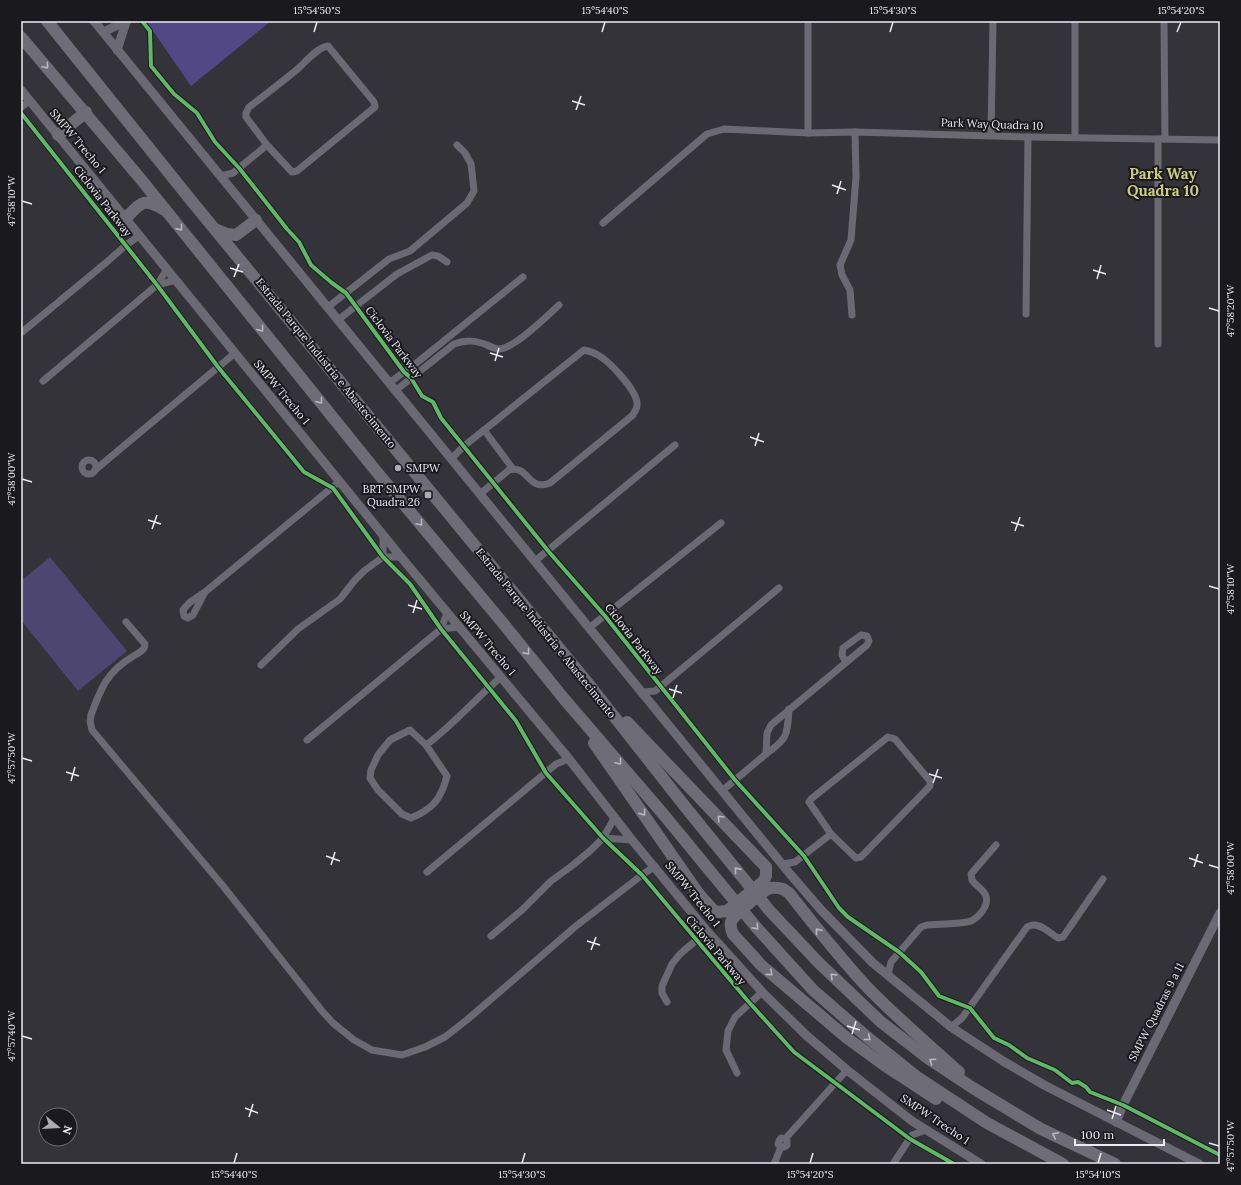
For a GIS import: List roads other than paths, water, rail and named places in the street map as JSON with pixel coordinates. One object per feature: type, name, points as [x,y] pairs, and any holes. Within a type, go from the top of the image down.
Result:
[{"type":"highway","name":"Estrada Parque Indústria e Abastecimento","points":[[48,21],[214,228],[587,682],[769,910],[818,962],[881,1022],[929,1059],[973,1088],[1041,1129],[1115,1164]]},
{"type":"highway","points":[[21,37],[139,176],[376,471],[565,700],[664,815],[756,927],[813,990],[866,1037],[917,1077],[987,1123],[1063,1164]]},
{"type":"highway","points":[[58,135],[86,112]]},
{"type":"highway","points":[[124,216],[141,196],[139,176]]},
{"type":"highway","points":[[124,216],[139,205],[146,202],[153,203],[164,209]]},
{"type":"highway","points":[[214,228],[227,234],[236,235],[257,222]]},
{"type":"highway","points":[[240,259],[239,239],[257,222]]},
{"type":"highway","points":[[565,700],[698,893],[713,910],[718,912],[727,911],[764,881],[766,876],[766,867],[587,682]]},
{"type":"highway","points":[[973,1088],[966,1077],[917,1035],[867,987],[784,889],[775,887],[767,889],[732,920],[730,925],[733,934],[761,965],[847,1038],[884,1065],[948,1107],[968,1117],[987,1123]]},
{"type":"street","points":[[94,21],[790,874],[822,911],[878,967],[951,1027],[1003,1061],[1044,1085],[1116,1122],[1186,1161],[1199,1164]]},
{"type":"street","points":[[103,32],[127,21]]},
{"type":"street","points":[[117,50],[127,21]]},
{"type":"street","points":[[808,21],[808,133]]},
{"type":"street","points":[[991,135],[993,21]]},
{"type":"street","points":[[1075,21],[1075,137]]},
{"type":"street","points":[[1158,344],[1164,21]]},
{"type":"street","points":[[325,47],[330,47],[374,102],[374,109],[297,171],[290,170],[267,145],[246,117],[247,111],[316,52],[325,47]]},
{"type":"street","name":"SMPW Trecho 1","points":[[21,90],[401,557],[562,751],[632,840],[655,866],[707,931],[762,992],[807,1036],[847,1070],[912,1121],[981,1164]]},
{"type":"street","points":[[21,107],[30,101]]},
{"type":"street","name":"Park Way Quadra 10","points":[[603,223],[707,134],[724,129],[808,133],[855,132],[1028,137],[1220,140]]},
{"type":"street","points":[[852,315],[850,290],[842,275],[840,265],[851,240],[856,177],[855,132]]},
{"type":"street","points":[[1026,314],[1028,137]]},
{"type":"street","points":[[227,184],[233,173],[267,145]]},
{"type":"street","points":[[328,307],[389,259],[410,251],[467,203],[474,191],[472,172],[470,164],[457,145]]},
{"type":"street","points":[[221,176],[233,173]]},
{"type":"street","points":[[21,333],[126,245],[139,236]]},
{"type":"street","points":[[338,320],[397,274],[432,256],[438,256],[447,262]]},
{"type":"street","points":[[43,381],[157,285],[167,269]]},
{"type":"street","points":[[389,383],[419,361],[522,277]]},
{"type":"street","points":[[157,285],[176,280]]},
{"type":"street","points":[[395,391],[454,344],[465,340],[474,341],[496,348],[506,348],[522,337],[559,305]]},
{"type":"street","points":[[451,459],[484,430],[584,350],[600,356],[620,375],[636,397],[637,406],[633,415],[550,483],[544,486],[534,484],[523,472],[513,468],[484,430]]},
{"type":"street","points":[[95,470],[235,354]]},
{"type":"street","points":[[535,561],[675,445]]},
{"type":"street","points":[[480,494],[513,468]]},
{"type":"street","points":[[205,592],[340,481]]},
{"type":"street","points":[[590,628],[721,523]]},
{"type":"street","points":[[383,534],[383,557]]},
{"type":"street","points":[[261,666],[298,629],[340,599],[364,570],[383,557],[401,557]]},
{"type":"street","points":[[650,702],[655,691],[780,588]]},
{"type":"street","points":[[306,740],[441,629],[447,613]]},
{"type":"street","points":[[126,622],[145,644],[145,646],[143,650],[114,670],[107,678],[91,715],[90,721],[92,730],[223,886],[322,1011],[333,1023],[354,1040],[372,1050],[402,1055],[425,1047],[445,1037],[576,926],[655,866]]},
{"type":"street","points":[[441,629],[459,627]]},
{"type":"street","points":[[766,754],[769,728],[789,709],[846,662]]},
{"type":"street","points":[[426,745],[442,734],[501,677]]},
{"type":"street","points":[[642,692],[655,691]]},
{"type":"street","points":[[723,790],[780,744],[787,734],[789,709]]},
{"type":"street","points":[[410,730],[426,745],[447,776],[443,791],[436,802],[425,812],[412,818],[402,814],[378,790],[370,778],[371,770],[378,755],[390,740],[410,730]]},
{"type":"street","points":[[888,737],[893,737],[930,781],[929,789],[859,858],[854,857],[831,834],[809,804],[810,800],[888,737]]},
{"type":"street","points":[[556,764],[562,751]]},
{"type":"street","points":[[427,872],[556,764],[568,759]]},
{"type":"street","points":[[491,936],[522,910],[551,881],[573,865],[603,838],[615,817]]},
{"type":"street","points":[[783,864],[795,862],[831,834]]},
{"type":"street","points":[[603,838],[632,840]]},
{"type":"street","points":[[888,975],[891,962],[921,927],[927,925],[971,921],[983,910],[986,905],[986,897],[984,892],[972,880],[971,874],[996,845]]},
{"type":"street","points":[[790,874],[795,862]]},
{"type":"street","points":[[951,1027],[962,1018],[1027,927],[1034,924],[1038,925],[1058,938],[1063,937],[1103,879]]},
{"type":"street","name":"SMPW Quadras 9 a 11","points":[[1116,1122],[1123,1105],[1220,913]]},
{"type":"street","points":[[667,1002],[662,993],[662,986],[672,964],[680,954],[707,931]]},
{"type":"street","points":[[878,967],[891,962]]},
{"type":"street","points":[[736,1073],[726,1050],[728,1031],[735,1017],[762,992]]},
{"type":"street","points":[[960,1032],[962,1018]]},
{"type":"street","points":[[774,1164],[781,1147],[787,1145],[787,1141],[785,1139],[847,1070]]},
{"type":"street","points":[[912,1121],[912,1136]]},
{"type":"street","points":[[893,1164],[912,1136],[926,1130]]},
{"type":"place","name":"SMPW","points":[[398,468]]},
{"type":"place","name":"BRT SMPW Quadra 26","points":[[428,495]]},
{"type":"district","name":"Park Way Quadra 10","points":[[1163,182]]}]
